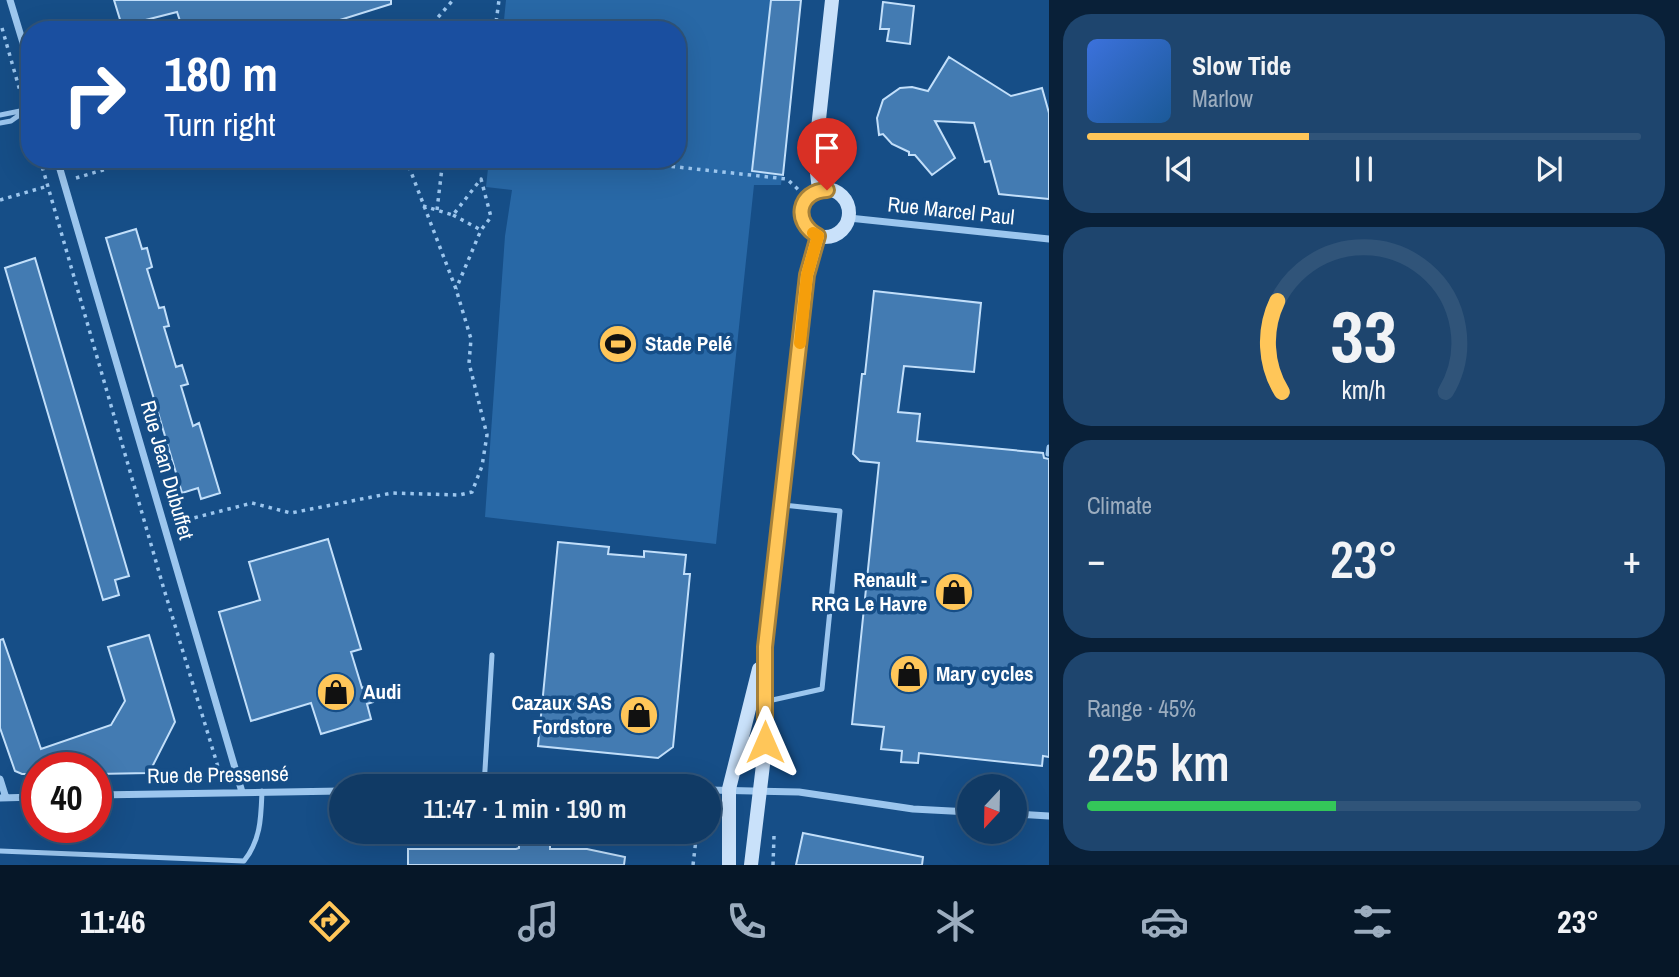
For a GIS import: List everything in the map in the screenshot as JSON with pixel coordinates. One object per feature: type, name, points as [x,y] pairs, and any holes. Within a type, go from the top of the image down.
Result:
[{"type":"street","points":[[10,0],[21,36]]},
{"type":"street","points":[[820,190],[815,156],[832,0]]},
{"type":"street","name":"Rue Jean Dubuffet","points":[[60,168],[242,792]]},
{"type":"street","points":[[820,190],[835,191],[847,202],[849,218],[841,231],[834,235],[818,236],[806,227],[802,220],[803,205],[807,198],[820,190]]},
{"type":"street","name":"Rue Marcel Paul","points":[[849,218],[1049,239]]},
{"type":"street","points":[[751,865],[765,748],[765,647],[807,275],[818,236]]},
{"type":"street","points":[[729,865],[729,789],[765,647]]},
{"type":"street","points":[[0,779],[3,798],[21,797]]},
{"type":"street","points":[[721,789],[799,792],[913,809],[957,811]]},
{"type":"street","name":"Rue de Pressensé","points":[[112,796],[329,791]]},
{"type":"street","points":[[1027,815],[1049,816]]},
{"type":"lane","points":[[0,115],[21,111]]},
{"type":"lane","points":[[0,123],[11,121],[21,115]]},
{"type":"lane","points":[[1048,454],[1049,447]]},
{"type":"lane","points":[[765,701],[822,689],[840,511],[781,505]]},
{"type":"lane","points":[[485,774],[492,655]]},
{"type":"lane","points":[[0,851],[244,861],[261,829],[262,791]]},
{"type":"path","points":[[496,21],[499,0]]},
{"type":"path","points":[[435,21],[451,2]]},
{"type":"path","points":[[0,21],[21,88]]},
{"type":"path","points":[[43,168],[225,792]]},
{"type":"path","points":[[165,525],[252,503],[291,513],[392,493],[460,495],[472,492],[482,466],[487,435],[469,363],[471,339],[456,289],[410,168]]},
{"type":"path","points":[[437,210],[442,168]]},
{"type":"path","points":[[686,168],[787,179],[807,198]]},
{"type":"path","points":[[453,215],[481,179],[491,217],[481,230],[456,289]]},
{"type":"path","points":[[423,206],[453,215],[481,230]]},
{"type":"path","points":[[774,829],[774,865]]},
{"type":"path","points":[[693,865],[695,844]]},
{"type":"shaded area","name":"Stade Pelé","points":[[506,0],[801,0],[781,185],[754,185],[716,544],[485,517],[505,236],[512,190],[486,187],[488,168],[686,168],[686,21],[504,21]]},
{"type":"building","points":[[114,0],[391,0],[391,4],[337,21],[180,21],[177,12],[142,21],[120,21]]},
{"type":"building","points":[[771,0],[801,0],[783,175],[752,171]]},
{"type":"building","points":[[883,2],[914,6],[910,44],[887,41],[889,29],[880,29]]},
{"type":"building","points":[[949,57],[1011,96],[1042,88],[1049,113],[1049,199],[999,194],[990,161],[985,162],[974,123],[935,121],[955,158],[932,175],[915,155],[909,155],[909,152],[892,144],[883,134],[879,135],[877,118],[883,100],[900,88],[912,87],[928,91]]},
{"type":"building","points":[[136,229],[142,249],[147,248],[152,267],[147,269],[159,308],[164,307],[169,326],[164,327],[176,367],[182,365],[188,384],[181,386],[193,426],[199,423],[220,493],[201,499],[198,488],[182,493],[106,238]]},
{"type":"building","points":[[35,258],[129,576],[115,580],[119,595],[103,600],[5,268]]},
{"type":"building","points":[[874,291],[981,303],[974,372],[904,366],[898,412],[920,414],[917,441],[1043,453],[1044,458],[1049,459],[1049,757],[1043,756],[1042,766],[919,753],[918,763],[901,762],[902,751],[881,749],[884,727],[852,724],[879,463],[860,461],[853,454]]},
{"type":"building","points":[[328,539],[361,649],[351,652],[362,688],[368,686],[373,702],[367,704],[371,719],[321,734],[311,703],[251,721],[219,612],[260,600],[249,562]]},
{"type":"building","points":[[558,542],[609,547],[608,554],[644,557],[644,551],[686,555],[684,574],[690,574],[673,747],[658,758],[538,746]]},
{"type":"building","points":[[149,635],[175,722],[149,773],[112,774],[112,752],[21,752],[21,774],[15,771],[0,728],[0,640],[3,639],[41,749],[111,725],[125,701],[108,647]]},
{"type":"building","points":[[803,833],[923,857],[922,865],[796,865]]},
{"type":"building","points":[[519,844],[550,845],[550,849],[587,849],[625,857],[624,865],[408,865],[408,849],[519,848]]},
{"type":"slow traffic","points":[[800,343],[807,275],[818,236],[813,233]]},
{"type":"place","name":"Stade Pelé","points":[[618,344]]},
{"type":"place","name":"Renault - RRG Le Havre","points":[[954,592]]},
{"type":"place","name":"Mary cycles","points":[[909,674]]},
{"type":"place","name":"Audi","points":[[336,692]]},
{"type":"place","name":"Cazaux SAS Fordstore","points":[[639,715]]},
{"type":"route","points":[[765,742],[765,647],[807,275],[818,236],[806,227],[802,212],[803,205],[812,193],[827,190]]}]
